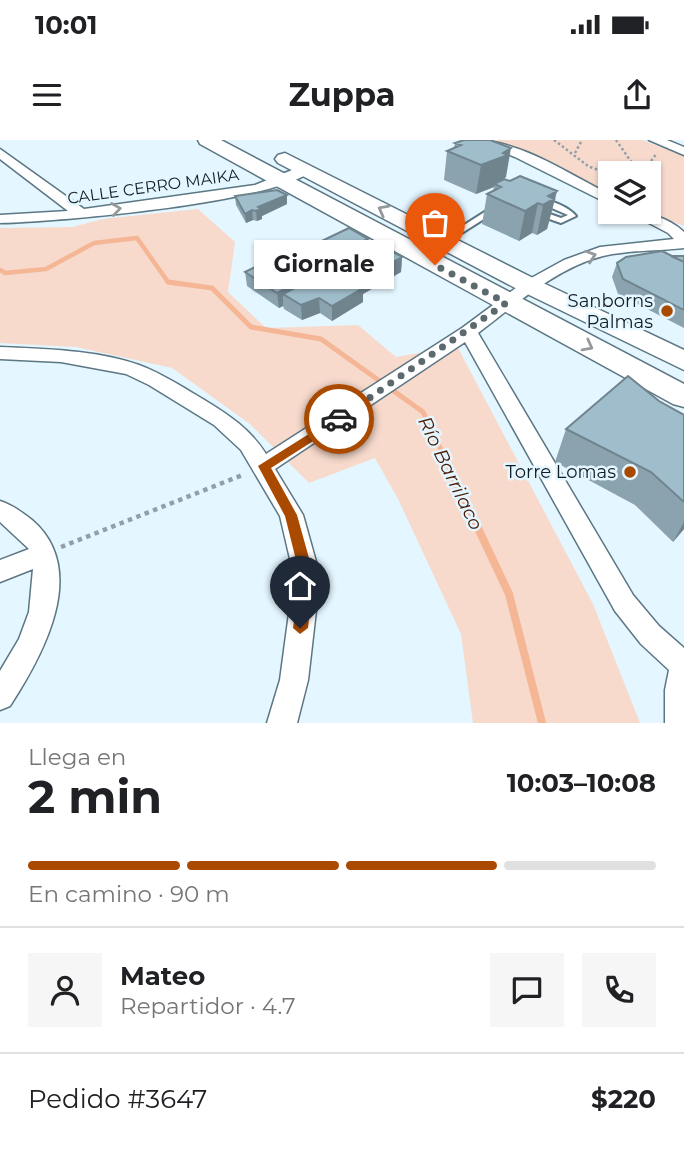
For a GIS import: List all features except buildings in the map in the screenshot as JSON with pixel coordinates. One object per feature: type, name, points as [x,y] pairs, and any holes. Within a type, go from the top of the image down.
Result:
[{"type":"main road","points":[[206,140],[684,397]]},
{"type":"main road","points":[[246,140],[530,286],[684,361]]},
{"type":"street","points":[[479,140],[520,154],[598,194]]},
{"type":"street","points":[[661,143],[684,141]]},
{"type":"street","points":[[661,143],[684,151]]},
{"type":"street","points":[[0,153],[80,214]]},
{"type":"street","name":"CALLE CERRO MAIKA","points":[[0,219],[26,220],[80,214],[258,189],[307,169]]},
{"type":"street","points":[[660,224],[673,230],[684,242]]},
{"type":"street","points":[[264,466],[468,332],[530,286],[570,263],[600,252],[684,242]]},
{"type":"street","points":[[468,332],[624,603],[650,635],[684,666],[679,690],[680,723]]},
{"type":"street","points":[[0,353],[61,356],[130,369],[156,380],[221,420],[249,444],[291,515],[307,576],[293,680],[282,723]]},
{"type":"street","points":[[0,510],[23,526],[44,554],[45,594],[32,646],[0,696]]},
{"type":"street","points":[[0,571],[44,554]]},
{"type":"lane","points":[[534,211],[561,221],[572,215],[536,199]]},
{"type":"lane","points":[[443,241],[499,207]]},
{"type":"path","points":[[554,140],[575,153],[587,167],[598,171]]},
{"type":"path","points":[[575,153],[582,140]]},
{"type":"path","points":[[616,140],[631,161]]},
{"type":"path","points":[[650,161],[661,148],[661,143]]},
{"type":"path","points":[[44,554],[264,466]]},
{"type":"shaded area","points":[[493,140],[642,140],[684,156],[684,226],[661,217],[661,161],[598,161],[598,188],[525,151]]},
{"type":"shaded area","points":[[198,209],[235,242],[228,292],[266,328],[358,325],[396,357],[457,346],[593,604],[640,723],[473,723],[461,634],[399,501],[375,458],[309,483],[250,424],[172,368],[76,347],[0,343],[0,228],[72,227],[103,219]]},
{"type":"waterway","name":"Río Barrilaco","points":[[0,270],[5,273],[46,269],[94,243],[137,238],[168,282]]},
{"type":"waterway","name":"Río Barrilaco","points":[[168,282],[212,288],[251,327],[321,339],[423,412],[452,473]]},
{"type":"waterway","name":"Río Barrilaco","points":[[168,282],[180,284]]},
{"type":"waterway","name":"Río Barrilaco","points":[[451,471],[509,594],[542,723]]},
{"type":"way so far","points":[[339,419],[468,332],[506,303],[435,265]]},
{"type":"place","name":"Giornale","points":[[435,265]]},
{"type":"place","name":"Sanborns Palmas","points":[[667,311]]},
{"type":"place","name":"Torre Lomas","points":[[630,472]]},
{"type":"route","points":[[300,628],[307,576],[291,515],[264,466],[339,419]]}]
